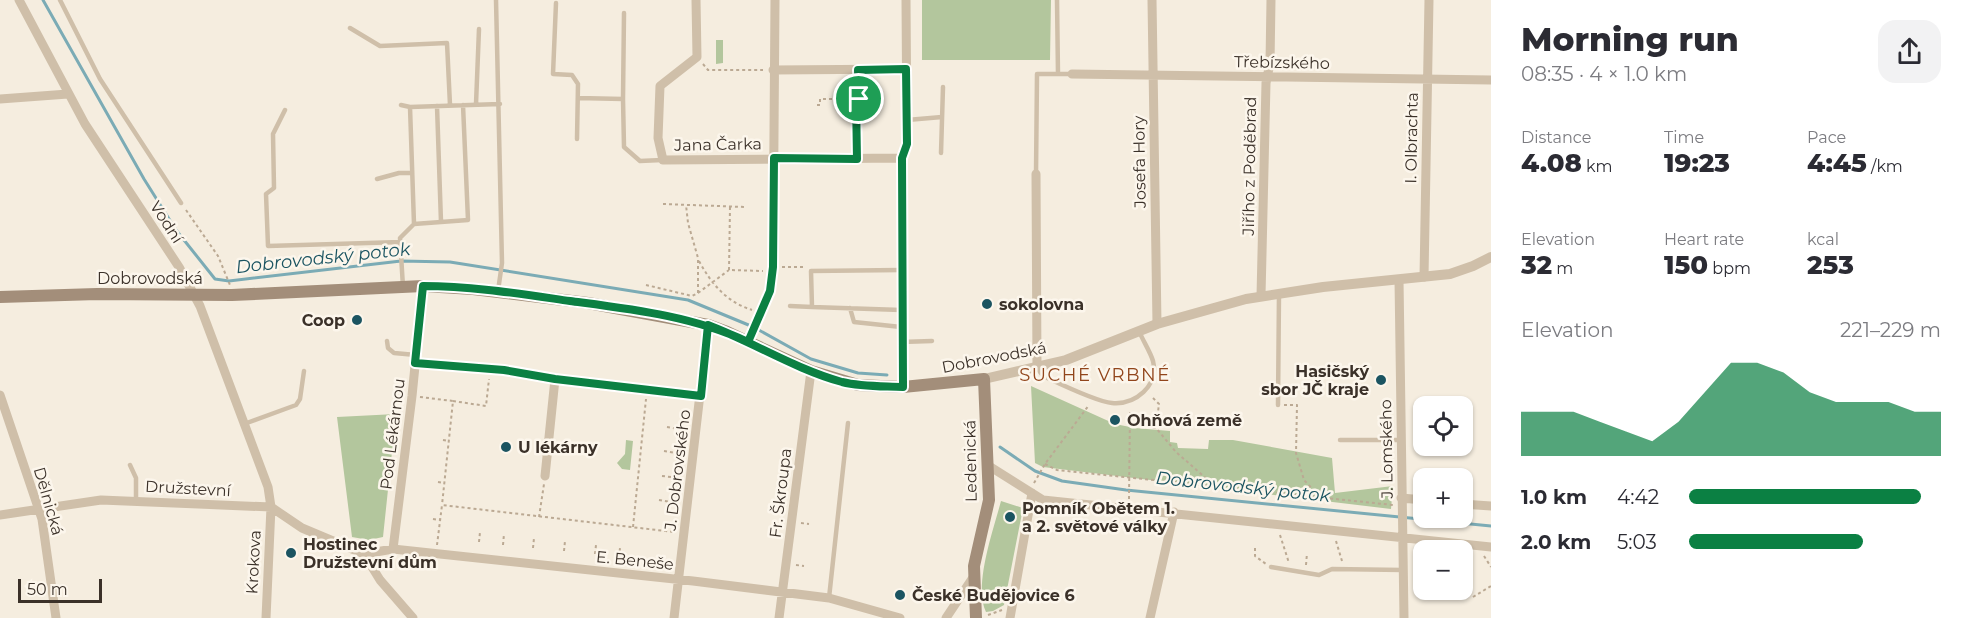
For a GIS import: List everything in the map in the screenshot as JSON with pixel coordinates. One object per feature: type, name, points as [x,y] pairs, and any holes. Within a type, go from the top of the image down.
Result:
[{"type":"main road","name":"Dobrovodská","points":[[0,297],[97,294],[193,295],[423,286],[498,291],[592,304],[708,325],[750,338],[811,371],[858,385],[903,387],[984,379]]},
{"type":"main road","name":"Ledenická","points":[[976,618],[974,576],[977,549],[988,505],[989,466],[984,379]]},
{"type":"street","name":"Vodní","points":[[20,0],[68,94],[178,267],[200,306],[268,488],[271,507]]},
{"type":"street","points":[[663,160],[657,138],[660,86],[697,57],[696,0]]},
{"type":"street","points":[[750,338],[770,291],[773,267],[775,0]]},
{"type":"street","points":[[903,387],[901,270],[902,158],[907,144],[906,0]]},
{"type":"street","name":"Josefa Hory","points":[[1152,0],[1157,324]]},
{"type":"street","name":"Jiřího z Poděbrad","points":[[1261,296],[1266,84],[1271,0]]},
{"type":"street","name":"I. Olbrachta","points":[[1424,277],[1429,0]]},
{"type":"street","points":[[773,70],[906,69]]},
{"type":"street","name":"Třebízského","points":[[1072,74],[1491,80]]},
{"type":"street","points":[[0,99],[68,94]]},
{"type":"street","name":"Jana Čarka","points":[[663,160],[902,158]]},
{"type":"street","points":[[1036,174],[1037,367]]},
{"type":"street","name":"Dobrovodská","points":[[984,379],[1066,360],[1157,324],[1261,296],[1450,273],[1473,266],[1491,257]]},
{"type":"street","name":"J. Lomského","points":[[1399,280],[1404,618]]},
{"type":"street","name":"Pod Lékárnou","points":[[393,549],[423,286]]},
{"type":"street","name":"J. Dobrovského","points":[[674,618],[708,325]]},
{"type":"street","name":"J. Dobrovského","points":[[416,359],[555,379],[701,396]]},
{"type":"street","name":"Fr. Škroupa","points":[[779,618],[811,371]]},
{"type":"street","points":[[545,476],[555,379]]},
{"type":"street","name":"Dělnická","points":[[0,395],[43,527],[56,618]]},
{"type":"street","points":[[989,466],[1033,489],[1043,500],[1491,547]]},
{"type":"street","points":[[1010,618],[1033,489]]},
{"type":"street","name":"Družstevní","points":[[0,515],[101,500],[271,507]]},
{"type":"street","points":[[1402,505],[1413,502]]},
{"type":"street","points":[[1473,505],[1491,506]]},
{"type":"street","points":[[271,507],[302,528],[364,554],[380,580],[413,618]]},
{"type":"street","name":"Krokova","points":[[266,618],[271,507]]},
{"type":"street","points":[[1150,618],[1174,512]]},
{"type":"street","name":"E. Beneše","points":[[364,554],[393,549],[679,579],[829,598],[900,618]]},
{"type":"street","name":"Ledenická","points":[[946,618],[974,576]]},
{"type":"lane","points":[[60,0],[100,80],[181,203]]},
{"type":"lane","points":[[496,0],[502,263],[498,291]]},
{"type":"lane","points":[[1057,0],[1058,74]]},
{"type":"lane","points":[[556,3],[553,74],[572,75],[578,84],[577,139]]},
{"type":"lane","name":"Jana Čarka","points":[[624,13],[622,99],[624,147],[639,161],[663,160]]},
{"type":"lane","points":[[350,28],[380,46],[447,44],[450,105]]},
{"type":"lane","points":[[476,104],[479,29]]},
{"type":"lane","points":[[1036,174],[1037,74],[1072,74]]},
{"type":"lane","points":[[940,153],[944,87]]},
{"type":"lane","points":[[578,98],[622,99]]},
{"type":"lane","points":[[401,105],[500,104]]},
{"type":"lane","points":[[403,287],[400,238],[414,224],[468,220],[464,105]]},
{"type":"lane","points":[[410,106],[414,224]]},
{"type":"lane","points":[[437,106],[441,222]]},
{"type":"lane","points":[[285,110],[273,134],[274,188],[266,194],[268,246],[400,242]]},
{"type":"lane","points":[[907,120],[942,117]]},
{"type":"lane","points":[[377,179],[412,172]]},
{"type":"lane","points":[[812,307],[811,271],[901,270]]},
{"type":"lane","points":[[1278,405],[1279,293]]},
{"type":"lane","points":[[790,306],[901,310]]},
{"type":"lane","points":[[850,308],[854,322],[901,327]]},
{"type":"lane","points":[[1037,367],[1043,376],[1110,403],[1130,402],[1146,390],[1154,377],[1153,361],[1139,331]]},
{"type":"lane","points":[[387,341],[388,348],[394,353],[416,359]]},
{"type":"lane","points":[[901,342],[932,341]]},
{"type":"lane","points":[[244,424],[296,405],[300,399],[304,371]]},
{"type":"lane","points":[[829,598],[848,423]]},
{"type":"lane","points":[[1340,440],[1401,440]]},
{"type":"lane","points":[[130,465],[136,478],[136,501]]},
{"type":"lane","points":[[1271,567],[1319,575],[1332,568],[1403,570]]},
{"type":"path","points":[[697,57],[708,70],[773,70]]},
{"type":"path","points":[[857,159],[858,70]]},
{"type":"path","points":[[817,105],[820,105],[820,99],[859,99]]},
{"type":"path","points":[[181,203],[218,256],[231,288]]},
{"type":"path","points":[[663,204],[745,207]]},
{"type":"path","points":[[686,206],[688,223],[698,258],[711,281],[726,298],[759,317]]},
{"type":"path","points":[[729,270],[730,207]]},
{"type":"path","points":[[698,258],[698,293]]},
{"type":"path","points":[[773,267],[807,267],[811,271]]},
{"type":"path","points":[[645,285],[692,296],[729,270],[761,271]]},
{"type":"path","points":[[416,397],[486,406],[490,369]]},
{"type":"path","points":[[633,527],[647,390]]},
{"type":"path","points":[[1153,398],[1159,404],[1156,428]]},
{"type":"path","points":[[436,549],[453,401]]},
{"type":"path","points":[[1033,489],[1036,478],[1045,464],[1089,405]]},
{"type":"path","points":[[1278,405],[1297,405],[1296,453],[1304,480],[1320,498]]},
{"type":"path","points":[[1130,412],[1130,498]]},
{"type":"path","points":[[1129,424],[1156,428],[1176,452],[1216,487]]},
{"type":"path","points":[[667,427],[686,430]]},
{"type":"path","points":[[443,440],[449,441]]},
{"type":"path","points":[[664,451],[683,454]]},
{"type":"path","points":[[1045,464],[1057,470],[1402,505]]},
{"type":"path","points":[[539,517],[545,476]]},
{"type":"path","points":[[662,476],[680,478]]},
{"type":"path","points":[[438,482],[444,483]]},
{"type":"path","points":[[659,500],[677,503]]},
{"type":"path","points":[[442,506],[674,532]]},
{"type":"path","points":[[434,519],[440,519]]},
{"type":"path","points":[[798,522],[809,524]]},
{"type":"path","points":[[1276,523],[1292,571]]},
{"type":"path","points":[[1332,529],[1345,569]]},
{"type":"path","points":[[479,542],[480,532]]},
{"type":"path","points":[[502,545],[504,534]]},
{"type":"path","points":[[533,548],[534,538]]},
{"type":"path","points":[[564,551],[565,542]]},
{"type":"path","points":[[595,554],[596,545]]},
{"type":"path","points":[[619,557],[620,548]]},
{"type":"path","points":[[1255,548],[1255,556],[1271,567]]},
{"type":"path","points":[[1305,573],[1306,553]]},
{"type":"path","points":[[793,565],[804,566]]},
{"type":"path","points":[[1473,597],[1491,586]]},
{"type":"green space","points":[[922,0],[1051,0],[1050,60],[922,60]]},
{"type":"green space","points":[[716,40],[723,40],[723,63],[716,64]]},
{"type":"green space","points":[[1031,386],[1115,424],[1170,431],[1170,442],[1177,443],[1178,448],[1208,449],[1209,440],[1233,440],[1332,458],[1335,493],[1393,486],[1391,509],[1043,467],[1035,463]]},
{"type":"green space","points":[[396,414],[383,537],[369,540],[352,537],[337,417]]},
{"type":"green space","points":[[626,440],[633,441],[630,470],[622,469],[617,463],[625,454]]},
{"type":"green space","points":[[1001,501],[1023,508],[1004,605],[986,612],[983,601],[983,573]]},
{"type":"waterway","name":"Dobrovodský potok","points":[[43,0],[144,179],[176,230],[215,279],[229,281],[401,261],[450,262],[688,300],[751,326]]},
{"type":"waterway","name":"Dobrovodský potok","points":[[757,329],[811,359],[858,373],[887,375]]},
{"type":"waterway","name":"Dobrovodský potok","points":[[1000,447],[1035,471],[1062,481],[1126,490],[1491,526]]},
{"type":"place","name":"sokolovna","points":[[987,304]]},
{"type":"place","name":"Coop","points":[[357,320]]},
{"type":"place","name":"Hasičský sbor JČ kraje","points":[[1381,380]]},
{"type":"place","name":"Ohňová země","points":[[1115,420]]},
{"type":"place","name":"U lékárny","points":[[506,447]]},
{"type":"place","name":"Pomník Obětem 1. a 2. světové války","points":[[1010,517]]},
{"type":"place","name":"Hostinec Družstevní dům","points":[[291,553]]},
{"type":"place","name":"České Budějovice 6","points":[[900,595]]},
{"type":"district","name":"SUCHÉ VRBNÉ","points":[[1095,375]]},
{"type":"route","points":[[859,99],[856,99],[857,159],[774,158],[773,267],[770,291],[748,342],[708,325],[641,312],[527,294],[423,286],[415,363],[504,370],[555,379],[701,396],[708,325],[811,371],[841,381],[858,385],[903,387],[902,158],[907,144],[906,69],[858,70],[859,99]]}]
